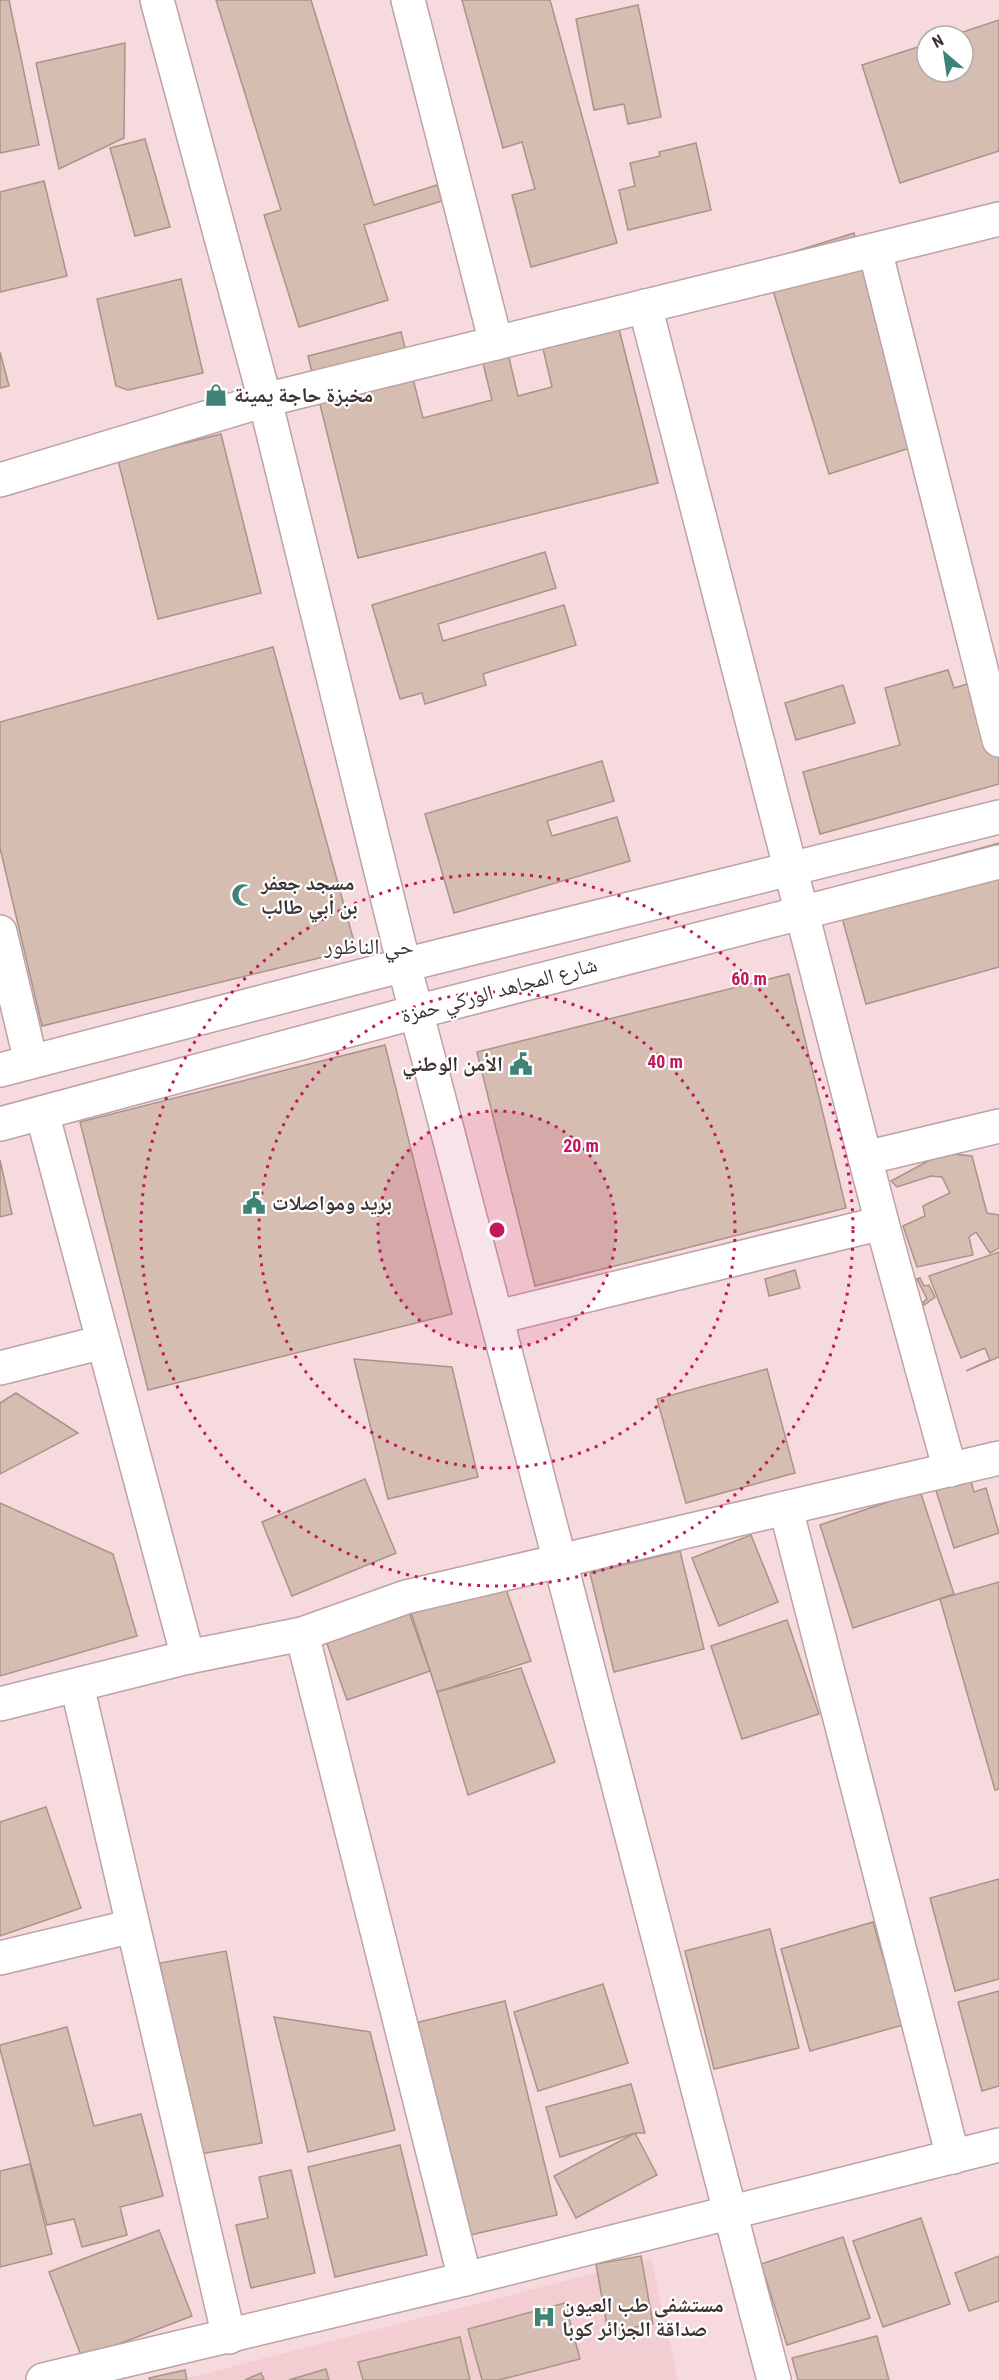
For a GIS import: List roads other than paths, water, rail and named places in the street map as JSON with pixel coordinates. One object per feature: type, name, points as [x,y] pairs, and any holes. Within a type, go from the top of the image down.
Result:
[{"type":"street","points":[[157,0],[266,400],[404,965],[498,1317],[774,2380]]},
{"type":"street","points":[[408,0],[495,343]]},
{"type":"street","points":[[0,480],[266,400],[999,219]]},
{"type":"street","points":[[875,250],[999,740]]},
{"type":"street","points":[[645,306],[882,1223],[950,1470]]},
{"type":"street","points":[[0,1070],[404,965],[999,817]]},
{"type":"street","name":"شارع المجاهد الوركي حمزة","points":[[0,1124],[417,1012],[999,862]]},
{"type":"street","points":[[0,932],[31,1062]]},
{"type":"street","points":[[42,1113],[188,1657]]},
{"type":"street","points":[[865,1158],[999,1126]]},
{"type":"street","points":[[498,1317],[882,1223]]},
{"type":"street","points":[[0,1368],[103,1342]]},
{"type":"street","points":[[0,1704],[188,1657],[302,1634],[406,1597],[999,1458]]},
{"type":"street","points":[[786,1509],[953,2157]]},
{"type":"street","points":[[302,1634],[465,2279]]},
{"type":"street","points":[[77,1685],[229,2337]]},
{"type":"street","points":[[0,1958],[133,1926]]},
{"type":"street","points":[[43,2380],[229,2337],[730,2214],[999,2145]]},
{"type":"place","name":"مخبزة حاجة يمينة","points":[[216,395]]},
{"type":"place","name":"مسجد جعفر بن أبي طالب","points":[[243,895]]},
{"type":"place","name":"الأمن الوطني","points":[[521,1064]]},
{"type":"place","name":"بريد ومواصلات","points":[[254,1203]]},
{"type":"place","name":"مستشفى طب العيون صداقة الجزائر كوبا","points":[[544,2317]]},
{"type":"district","name":"حي الناظور","points":[[369,946]]}]
